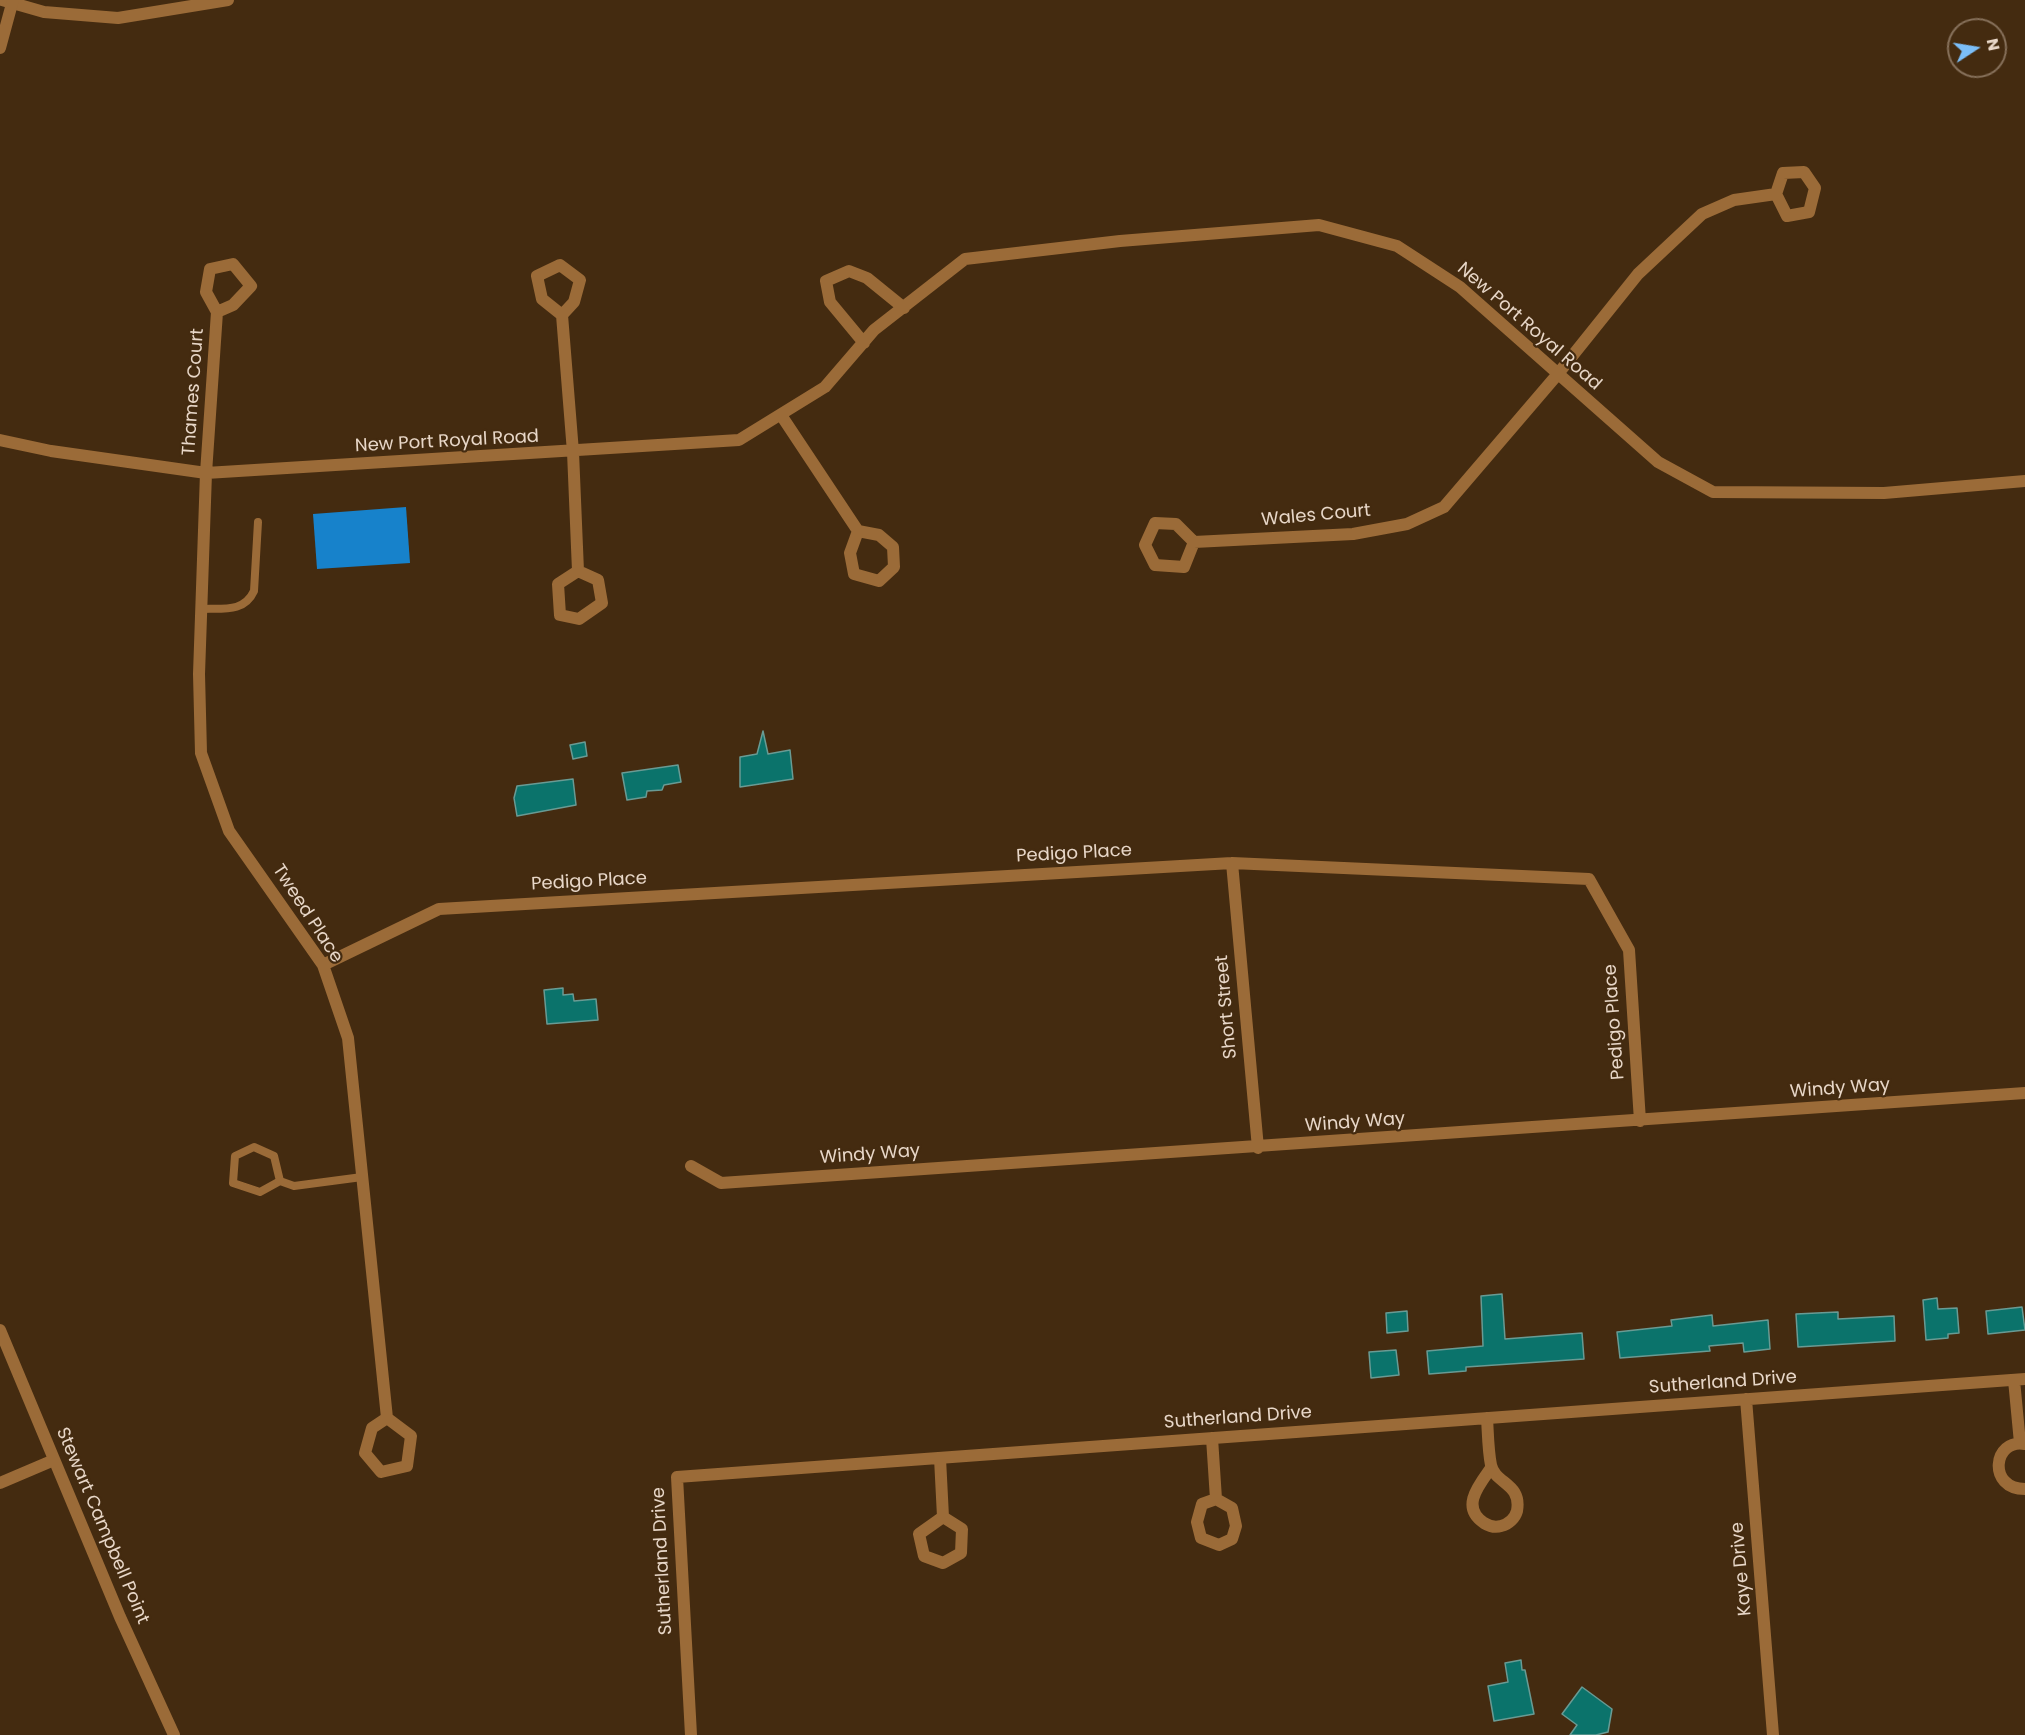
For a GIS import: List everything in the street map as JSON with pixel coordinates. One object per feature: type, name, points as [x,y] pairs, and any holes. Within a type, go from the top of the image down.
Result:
[{"type":"street","points":[[0,48],[9,1],[44,12],[118,18],[228,0]]},
{"type":"street","name":"Wales Court","points":[[1194,542],[1353,534],[1407,524],[1444,507],[1557,375],[1638,274],[1702,214],[1734,200],[1776,194]]},
{"type":"street","name":"New Port Royal Road","points":[[0,440],[51,451],[206,473],[739,440],[825,387],[874,330],[965,259],[1120,241],[1319,225],[1397,246],[1460,287],[1658,462],[1713,492],[1884,493],[2025,481]]},
{"type":"street","points":[[864,343],[830,302],[826,281],[849,271],[867,278],[903,308]]},
{"type":"street","name":"Thames Court","points":[[206,473],[217,312]]},
{"type":"street","points":[[562,315],[573,452],[578,571]]},
{"type":"street","points":[[781,415],[858,531],[879,535],[893,547],[894,567],[879,581],[854,574],[850,553],[858,531]]},
{"type":"street","name":"Tweed Place","points":[[206,473],[199,674],[201,753],[229,831],[322,965],[348,1038],[387,1418]]},
{"type":"street","name":"Pedigo Place","points":[[322,965],[439,909],[1232,863],[1589,879],[1629,950],[1640,1121]]},
{"type":"street","name":"Short Street","points":[[1232,863],[1258,1148]]},
{"type":"street","name":"Windy Way","points":[[691,1166],[721,1183],[2025,1094]]},
{"type":"street","name":"Stewart Campbell Point","points":[[0,1330],[120,1617],[174,1735]]},
{"type":"street","points":[[2019,1380],[2023,1443],[2008,1446],[2000,1456],[1998,1468],[2002,1479],[2011,1487],[2025,1489]]},
{"type":"street","name":"Sutherland Drive","points":[[691,1735],[677,1477],[2019,1380]]},
{"type":"street","name":"Kaye Drive","points":[[1746,1399],[1773,1735]]},
{"type":"street","points":[[387,1418],[411,1436],[406,1466],[381,1472],[365,1453],[372,1428],[387,1418]]},
{"type":"street","points":[[1487,1418],[1491,1468],[1515,1492],[1518,1504],[1516,1515],[1509,1523],[1500,1527],[1489,1526],[1476,1518],[1472,1509],[1478,1485],[1491,1468]]},
{"type":"street","points":[[1212,1438],[1216,1499]]},
{"type":"street","points":[[940,1458],[943,1517]]},
{"type":"street","points":[[0,1483],[54,1460]]},
{"type":"lane","points":[[201,609],[236,608],[250,600],[254,591],[258,522]]},
{"type":"lane","points":[[280,1181],[274,1156],[254,1147],[235,1156],[233,1183],[260,1192],[280,1181],[294,1186],[362,1177]]},
{"type":"water","points":[[406,507],[410,563],[317,569],[313,514]]},
{"type":"building","points":[[763,731],[768,754],[790,750],[793,779],[740,787],[740,757],[757,754]]},
{"type":"building","points":[[585,742],[587,756],[573,759],[570,745]]},
{"type":"building","points":[[678,765],[681,782],[664,785],[662,790],[647,791],[646,797],[627,800],[622,773]]},
{"type":"building","points":[[573,779],[576,805],[517,816],[514,798],[517,786]]},
{"type":"building","points":[[563,988],[563,995],[573,994],[574,1001],[596,999],[598,1020],[547,1024],[544,990]]},
{"type":"building","points":[[1502,1294],[1505,1339],[1582,1333],[1584,1359],[1466,1367],[1466,1371],[1429,1374],[1427,1351],[1483,1346],[1481,1296]]},
{"type":"building","points":[[1937,1298],[1938,1309],[1957,1308],[1959,1333],[1948,1334],[1948,1338],[1926,1340],[1923,1300]]},
{"type":"building","points":[[2022,1307],[2025,1330],[1988,1334],[1986,1311]]},
{"type":"building","points":[[1407,1311],[1408,1331],[1387,1333],[1386,1313]]},
{"type":"building","points":[[1838,1312],[1838,1319],[1894,1316],[1895,1341],[1798,1347],[1796,1314]]},
{"type":"building","points":[[1712,1315],[1713,1326],[1768,1320],[1770,1349],[1744,1352],[1743,1343],[1709,1346],[1710,1351],[1620,1358],[1617,1332],[1672,1326],[1671,1320]]},
{"type":"building","points":[[1396,1350],[1399,1375],[1371,1378],[1369,1352]]},
{"type":"building","points":[[1521,1660],[1534,1714],[1494,1721],[1488,1686],[1508,1682],[1505,1663]]},
{"type":"building","points":[[1582,1687],[1612,1709],[1608,1732],[1596,1735],[1570,1735],[1577,1725],[1562,1714]]}]
